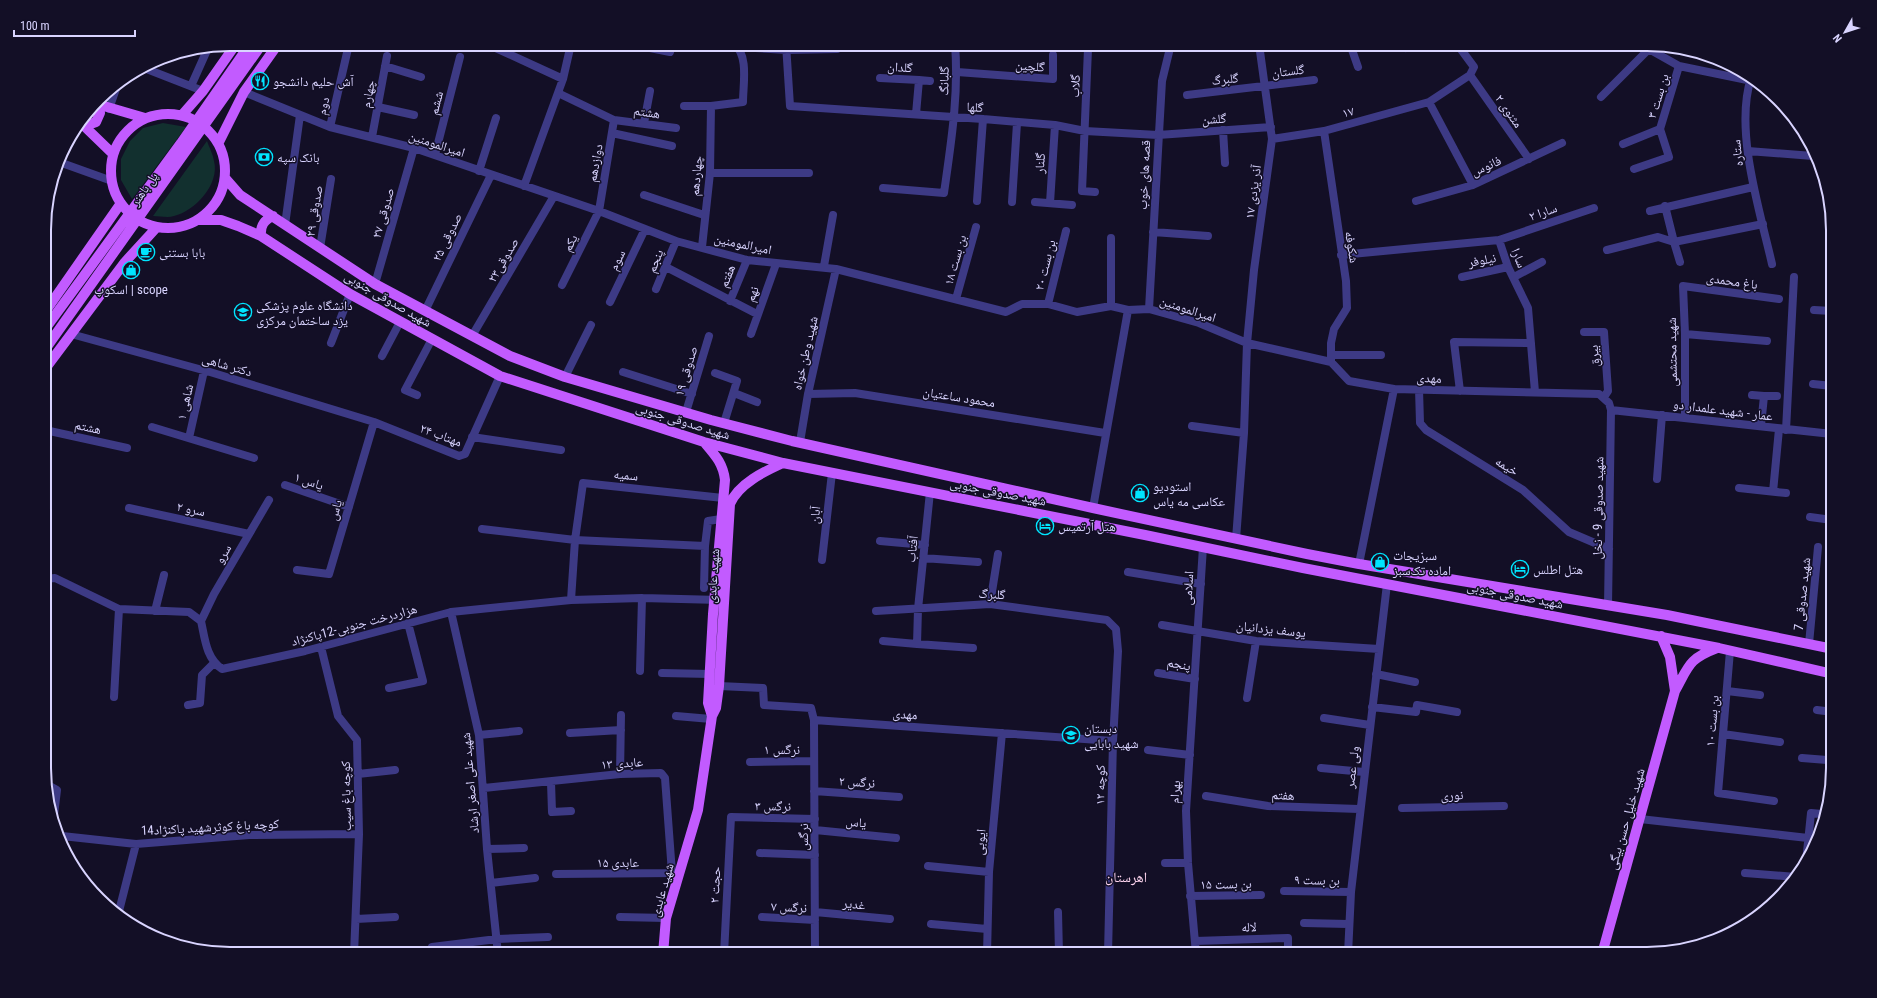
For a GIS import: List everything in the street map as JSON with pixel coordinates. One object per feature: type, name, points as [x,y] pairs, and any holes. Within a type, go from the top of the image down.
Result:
[{"type":"main road","points":[[182,115],[202,91],[231,51]]},
{"type":"main road","name":"پل باهنر","points":[[51,322],[181,143],[245,51]]},
{"type":"main road","name":"پل باهنر","points":[[51,341],[257,51]]},
{"type":"main road","points":[[218,142],[244,92],[273,51]]},
{"type":"main road","points":[[202,91],[233,113]]},
{"type":"main road","points":[[100,106],[145,118]]},
{"type":"main road","points":[[85,125],[96,122],[100,113],[99,108]]},
{"type":"main road","points":[[163,113],[182,115],[203,125],[218,142],[225,160],[226,179],[217,203],[199,220],[178,228],[157,227],[136,219],[121,203],[112,181],[113,154],[125,132],[145,118],[163,113]]},
{"type":"main road","points":[[85,126],[113,154]]},
{"type":"main road","name":"شهید صدوقی جنوبی","points":[[226,179],[240,195],[375,284],[510,356],[565,377],[724,423],[800,442],[1236,539],[1359,564],[1667,615],[1826,648]]},
{"type":"main road","points":[[51,303],[121,203]]},
{"type":"main road","points":[[261,236],[262,225],[267,219],[273,216]]},
{"type":"main road","name":"شهید صدوقی جنوبی","points":[[199,220],[221,220],[261,236],[350,294],[500,376],[704,442],[783,463],[1387,584],[1661,636],[1826,672]]},
{"type":"main road","points":[[51,361],[125,262],[157,227]]},
{"type":"main road","points":[[96,239],[125,262]]},
{"type":"main road","name":"شهید عابدی","points":[[664,947],[666,918],[676,873],[698,810],[711,718],[716,708],[719,686],[719,600],[724,468],[719,459],[704,442]]},
{"type":"main road","name":"شهید عابدی","points":[[711,718],[708,703],[710,674],[730,504],[733,497],[768,470],[783,463]]},
{"type":"main road","points":[[1146,535],[1149,520]]},
{"type":"main road","points":[[1661,636],[1670,657],[1675,691]]},
{"type":"main road","points":[[1675,691],[1691,663],[1699,655],[1719,648]]},
{"type":"main road","name":"شهید خلیل حسن بیگی","points":[[1604,947],[1675,691]]},
{"type":"street","name":"دوم","points":[[330,127],[347,51]]},
{"type":"street","points":[[502,51],[563,79]]},
{"type":"street","points":[[524,186],[563,79],[569,51]]},
{"type":"street","points":[[684,106],[711,106],[743,102],[744,61],[739,51]]},
{"type":"street","name":"گلها","points":[[787,51],[790,106],[983,119],[1085,130],[1158,135]]},
{"type":"street","name":"گلبانگ","points":[[883,188],[944,193],[955,118],[957,72],[956,51]]},
{"type":"street","name":"گلاب","points":[[1088,51],[1082,191],[1095,192]]},
{"type":"street","name":"قصه های خوب","points":[[1149,309],[1162,81],[1169,51]]},
{"type":"street","name":"آذر یزدی ۱۷","points":[[1236,539],[1244,433],[1247,343],[1254,270],[1272,139],[1260,51]]},
{"type":"street","points":[[1352,51],[1358,67]]},
{"type":"street","points":[[1462,51],[1474,67],[1470,76]]},
{"type":"street","points":[[1601,97],[1647,51]]},
{"type":"street","points":[[1653,51],[1679,66],[1740,78]]},
{"type":"street","points":[[191,86],[206,53]]},
{"type":"street","name":"گلچین","points":[[957,72],[1053,79],[1053,55]]},
{"type":"street","name":"چهارم","points":[[372,137],[386,56]]},
{"type":"street","name":"ششم","points":[[436,155],[460,57]]},
{"type":"street","points":[[385,66],[421,78]]},
{"type":"street","name":"بن بست ۳","points":[[1634,169],[1669,156],[1660,130],[1679,66]]},
{"type":"street","points":[[149,70],[202,91]]},
{"type":"street","name":"۱۷","points":[[1272,139],[1324,131],[1430,102],[1470,76]]},
{"type":"street","name":"مثنوی ۲","points":[[1470,76],[1529,159]]},
{"type":"street","name":"گلدان","points":[[880,78],[930,81]]},
{"type":"street","name":"گلدان","points":[[916,114],[919,80]]},
{"type":"street","name":"گلستان","points":[[1265,86],[1314,80]]},
{"type":"street","name":"ستاره","points":[[1752,85],[1746,109],[1748,151],[1753,187],[1772,264]]},
{"type":"street","name":"گلبرگ","points":[[1187,95],[1265,86]]},
{"type":"street","points":[[644,123],[650,91]]},
{"type":"street","name":"امیرالمومنین","points":[[244,92],[330,127],[436,155],[599,211],[676,241],[747,260],[776,264],[824,266],[1006,312],[1022,304],[1048,304],[1077,312],[1111,306],[1128,310],[1149,309],[1199,323],[1247,343]]},
{"type":"street","points":[[109,109],[115,93]]},
{"type":"street","points":[[558,93],[614,120]]},
{"type":"street","points":[[1430,102],[1473,185]]},
{"type":"street","points":[[378,106],[414,115]]},
{"type":"street","name":"چهاردهم","points":[[702,248],[704,216],[710,173],[711,106]]},
{"type":"street","points":[[285,225],[300,115]]},
{"type":"street","points":[[479,170],[496,118]]},
{"type":"street","points":[[977,201],[983,119]]},
{"type":"street","name":"هشتم","points":[[614,120],[676,128]]},
{"type":"street","name":"دوازدهم","points":[[599,211],[614,120]]},
{"type":"street","points":[[1012,202],[1017,123]]},
{"type":"street","name":"گلنار","points":[[1050,203],[1055,126]]},
{"type":"street","name":"گلشن","points":[[1158,135],[1270,127]]},
{"type":"street","points":[[1223,130],[1225,163]]},
{"type":"street","points":[[1623,144],[1660,130]]},
{"type":"street","name":"شکوفه","points":[[1324,131],[1346,281],[1347,308],[1334,329],[1331,343],[1331,358]]},
{"type":"street","points":[[612,133],[672,146]]},
{"type":"street","name":"فانوس","points":[[1416,201],[1473,185],[1562,143]]},
{"type":"street","name":"صدوقی ۲۷","points":[[375,284],[414,148]]},
{"type":"street","points":[[1748,151],[1810,156]]},
{"type":"street","points":[[64,164],[112,181]]},
{"type":"street","points":[[710,173],[809,173]]},
{"type":"street","name":"صدوقی ۲۵","points":[[425,311],[491,175]]},
{"type":"street","name":"صدوقی ۲۹","points":[[320,248],[331,179]]},
{"type":"street","points":[[1650,211],[1665,206],[1753,187]]},
{"type":"street","points":[[644,195],[704,216]]},
{"type":"street","name":"صدوقی۲۳","points":[[472,336],[554,196]]},
{"type":"street","points":[[1035,202],[1072,205]]},
{"type":"street","points":[[1665,206],[1680,262]]},
{"type":"street","name":"سارا ۲","points":[[1499,240],[1594,208]]},
{"type":"street","name":"یکم","points":[[562,285],[599,211]]},
{"type":"street","points":[[824,266],[833,215]]},
{"type":"street","points":[[1607,250],[1658,238],[1674,242],[1763,224]]},
{"type":"street","name":"بن بست ۱۸","points":[[956,299],[976,227]]},
{"type":"street","name":"سوم","points":[[610,302],[645,229]]},
{"type":"street","name":"بن بست ۲۰","points":[[1048,304],[1066,231]]},
{"type":"street","points":[[1153,232],[1208,236]]},
{"type":"street","points":[[1111,238],[1111,306]]},
{"type":"street","name":"سارا","points":[[1341,255],[1499,240],[1508,267],[1528,308],[1535,392]]},
{"type":"street","name":"پنجم","points":[[656,289],[676,241]]},
{"type":"street","name":"هفتم","points":[[730,301],[747,260]]},
{"type":"street","points":[[1514,277],[1542,262]]},
{"type":"street","name":"نهم","points":[[751,334],[776,264]]},
{"type":"street","points":[[666,267],[757,314]]},
{"type":"street","name":"نیلوفر","points":[[1462,276],[1508,267]]},
{"type":"street","name":"شهید وطن خواه","points":[[800,442],[808,394],[836,269]]},
{"type":"street","points":[[1773,492],[1782,429],[1794,277]]},
{"type":"street","name":"باغ محمدی","points":[[1682,286],[1779,299]]},
{"type":"street","name":"شهید محتشمی","points":[[1682,286],[1685,334],[1685,418]]},
{"type":"street","points":[[331,343],[350,294]]},
{"type":"street","points":[[1093,508],[1105,433],[1128,310]]},
{"type":"street","points":[[1814,310],[1826,311]]},
{"type":"street","points":[[382,356],[400,322]]},
{"type":"street","points":[[565,377],[591,325]]},
{"type":"street","name":"بیرق","points":[[1584,332],[1604,332],[1608,391],[1604,397]]},
{"type":"street","name":"دکتر شاهی","points":[[72,334],[204,371],[374,422]]},
{"type":"street","points":[[1685,334],[1767,341]]},
{"type":"street","name":"صدوقی ۱۹","points":[[686,412],[709,336]]},
{"type":"street","points":[[417,395],[405,390],[432,339]]},
{"type":"street","points":[[1460,391],[1454,342],[1531,343]]},
{"type":"street","points":[[1247,343],[1331,358],[1381,356]]},
{"type":"street","name":"مهدی","points":[[1331,358],[1348,381],[1394,389],[1599,394],[1604,397]]},
{"type":"street","name":"شاهی ۱","points":[[189,438],[204,371]]},
{"type":"street","points":[[623,372],[692,394]]},
{"type":"street","points":[[715,373],[738,381],[724,423]]},
{"type":"street","name":"مهتاب ۲۴","points":[[374,422],[459,456],[465,454],[500,376]]},
{"type":"street","points":[[1814,384],[1826,385]]},
{"type":"street","points":[[1359,564],[1394,389]]},
{"type":"street","name":"خیمه","points":[[1420,389],[1420,423],[1426,430],[1523,490],[1569,532],[1609,549]]},
{"type":"street","points":[[734,393],[758,402]]},
{"type":"street","name":"محمود ساعتیان","points":[[808,394],[855,393],[1105,433]]},
{"type":"street","points":[[1752,395],[1777,396]]},
{"type":"street","points":[[1761,426],[1764,396]]},
{"type":"street","points":[[1604,397],[1610,403],[1611,410]]},
{"type":"street","name":"عمار - شهید علمدار دو","points":[[1611,410],[1826,433]]},
{"type":"street","name":"شهید صدوقی 9 - نخل","points":[[1608,606],[1611,410]]},
{"type":"street","points":[[1657,480],[1662,415]]},
{"type":"street","name":"یاس","points":[[297,570],[329,574],[374,422]]},
{"type":"street","points":[[1192,426],[1244,433]]},
{"type":"street","name":"شاهی ۱","points":[[152,427],[254,458]]},
{"type":"street","name":"هشتم","points":[[51,431],[127,448]]},
{"type":"street","points":[[472,437],[561,450]]},
{"type":"street","name":"آبان","points":[[822,560],[832,472]]},
{"type":"street","name":"سمیه","points":[[575,540],[583,483],[723,498]]},
{"type":"street","name":"یاس ۱","points":[[285,485],[349,507]]},
{"type":"street","points":[[1739,488],[1786,493]]},
{"type":"street","name":"آفتاب","points":[[917,644],[918,608],[930,492]]},
{"type":"street","name":"سرو","points":[[201,621],[214,594],[268,500]]},
{"type":"street","name":"سرو ۲","points":[[129,508],[249,534]]},
{"type":"street","points":[[1810,517],[1826,519]]},
{"type":"street","points":[[704,588],[705,546],[708,521],[721,519]]},
{"type":"street","points":[[482,530],[575,540],[705,546]]},
{"type":"street","points":[[571,600],[575,540]]},
{"type":"street","points":[[880,541],[925,545]]},
{"type":"street","name":"اسلامی","points":[[1198,631],[1202,547]]},
{"type":"street","name":"شهید صدوقی 7","points":[[1809,644],[1818,547]]},
{"type":"street","points":[[990,604],[998,554]]},
{"type":"street","points":[[923,558],[978,562]]},
{"type":"street","points":[[1128,572],[1200,584]]},
{"type":"street","points":[[155,611],[164,575]]},
{"type":"street","points":[[51,578],[55,578],[119,609],[189,612],[201,621],[209,657],[214,663],[202,675],[200,703],[188,705]]},
{"type":"street","name":"ولی عصر","points":[[1348,947],[1350,892],[1387,584]]},
{"type":"street","points":[[640,671],[642,598]]},
{"type":"street","name":"هزاردرخت جنوبی-12پاکنژاد","points":[[214,663],[222,669],[321,647],[451,612],[571,600],[642,598],[719,600]]},
{"type":"street","name":"گلبرگ","points":[[876,611],[990,604],[1107,620]]},
{"type":"street","points":[[114,697],[119,609]]},
{"type":"street","name":"شهید علی اصغر ارشاد","points":[[451,612],[479,736],[484,788],[487,849],[498,947]]},
{"type":"street","name":"کوچه ۱۲","points":[[1107,620],[1116,629],[1118,651],[1113,742],[1108,947]]},
{"type":"street","points":[[389,688],[423,681],[408,623]]},
{"type":"street","name":"یوسف یزدانیان","points":[[1162,625],[1256,641],[1379,649]]},
{"type":"street","name":"بهرام","points":[[1195,947],[1190,896],[1186,811],[1198,631]]},
{"type":"street","points":[[883,641],[973,648]]},
{"type":"street","points":[[1247,698],[1256,641]]},
{"type":"street","name":"کوچه باغ سیب","points":[[321,647],[338,716],[357,740],[359,834],[354,947]]},
{"type":"street","name":"بن بست ۱۰","points":[[1730,651],[1718,793],[1774,801]]},
{"type":"street","points":[[662,673],[710,674]]},
{"type":"street","name":"پنجم","points":[[1158,673],[1195,679]]},
{"type":"street","points":[[1376,674],[1415,682]]},
{"type":"street","points":[[719,686],[763,688],[764,705],[811,708],[814,720]]},
{"type":"street","points":[[1727,691],[1760,695]]},
{"type":"street","points":[[1372,707],[1416,712],[1417,705],[1458,712]]},
{"type":"street","points":[[1818,710],[1826,711]]},
{"type":"street","points":[[620,774],[621,715]]},
{"type":"street","points":[[676,716],[711,718]]},
{"type":"street","points":[[1324,718],[1370,725]]},
{"type":"street","name":"مهدی","points":[[814,720],[1113,742]]},
{"type":"street","name":"نرگس","points":[[814,720],[815,947]]},
{"type":"street","points":[[570,733],[621,730]]},
{"type":"street","points":[[479,736],[519,731]]},
{"type":"street","name":"ایوبی","points":[[987,947],[989,872],[1002,733]]},
{"type":"street","points":[[1723,734],[1780,742]]},
{"type":"street","points":[[1148,750],[1190,755]]},
{"type":"street","points":[[1802,758],[1826,760]]},
{"type":"street","name":"نرگس ۱","points":[[750,762],[814,761]]},
{"type":"street","points":[[1321,768],[1364,772]]},
{"type":"street","points":[[358,774],[395,770]]},
{"type":"street","name":"عابدی ۱۳","points":[[484,788],[620,774],[661,773],[665,778],[676,873]]},
{"type":"street","points":[[551,782],[552,812],[571,812]]},
{"type":"street","points":[[52,787],[57,790],[55,807]]},
{"type":"street","name":"نرگس ۲","points":[[814,791],[898,797]]},
{"type":"street","name":"هفتم","points":[[1206,796],[1268,806],[1360,809]]},
{"type":"street","name":"نوری","points":[[1402,808],[1504,806]]},
{"type":"street","points":[[1807,848],[1811,813],[1820,814]]},
{"type":"street","name":"نرگس ۳","points":[[731,817],[814,819]]},
{"type":"street","name":"حجت ۲","points":[[724,947],[731,817]]},
{"type":"street","points":[[1640,820],[1808,838]]},
{"type":"street","name":"یاس","points":[[814,830],[896,838]]},
{"type":"street","name":"کوچه باغ کوثرشهید پاکنژاد14","points":[[65,836],[136,844],[249,835],[359,834]]},
{"type":"street","points":[[120,909],[136,844]]},
{"type":"street","points":[[487,849],[524,848]]},
{"type":"street","points":[[760,853],[815,856]]},
{"type":"street","points":[[1165,863],[1188,863]]},
{"type":"street","points":[[928,866],[989,872]]},
{"type":"street","name":"عابدی ۱۵","points":[[556,874],[676,873]]},
{"type":"street","points":[[1745,873],[1789,877]]},
{"type":"street","points":[[491,883],[535,878]]},
{"type":"street","name":"بن بست ۹","points":[[1284,891],[1350,892]]},
{"type":"street","name":"بن بست ۱۵","points":[[1190,896],[1261,895]]},
{"type":"street","points":[[1058,912],[1059,947]]},
{"type":"street","name":"نرگس ۷","points":[[762,917],[815,916]]},
{"type":"street","name":"غدیر","points":[[815,916],[890,919]]},
{"type":"street","points":[[356,919],[395,917]]},
{"type":"street","points":[[620,917],[666,918]]},
{"type":"street","points":[[1304,923],[1348,924]]},
{"type":"street","points":[[932,924],[987,929]]},
{"type":"street","points":[[432,947],[497,939],[548,937]]},
{"type":"street","name":"لاله","points":[[1195,941],[1288,938],[1288,947]]},
{"type":"green space","points":[[163,123],[186,127],[132,199],[121,180],[121,159],[130,141],[143,128]]},
{"type":"green space","points":[[207,141],[212,153],[215,170],[210,187],[190,209],[169,217],[153,216]]},
{"type":"place","name":"آش حلیم دانشجو","points":[[260,81]]},
{"type":"place","name":"بانک سپه","points":[[264,157]]},
{"type":"place","name":"بابا بستنی","points":[[146,252]]},
{"type":"place","name":"اسکوپ | scope","points":[[131,270]]},
{"type":"place","name":"دانشگاه علوم پزشکی یزد ساختمان مرکزی","points":[[243,312]]},
{"type":"place","name":"استودیو عکاسی مه یاس","points":[[1140,493]]},
{"type":"place","name":"هتل آرتمیس","points":[[1045,526]]},
{"type":"place","name":"سبزیجات اماده تک‌سبز","points":[[1380,562]]},
{"type":"place","name":"هتل اطلس","points":[[1520,569]]},
{"type":"place","name":"دبستان شهید بابایی","points":[[1071,735]]},
{"type":"district","name":"اهرستان","points":[[1126,877]]}]
